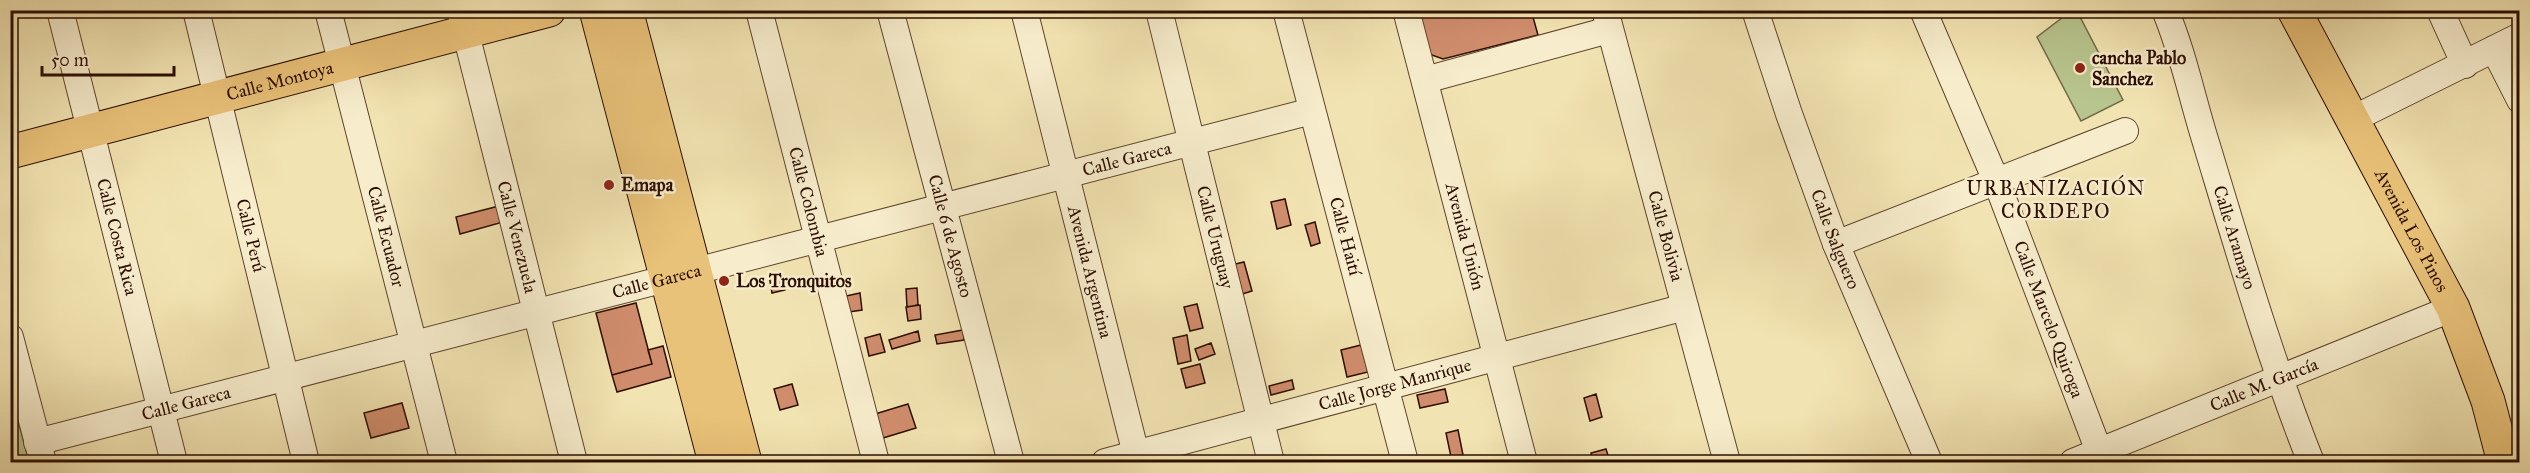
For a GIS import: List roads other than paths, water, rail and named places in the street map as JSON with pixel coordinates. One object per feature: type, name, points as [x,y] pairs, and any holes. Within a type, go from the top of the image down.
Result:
[{"type":"main road","name":"Calle Montoya","points":[[10,152],[342,64],[463,21],[549,10]]},
{"type":"main road","points":[[596,10],[679,276],[745,462]]},
{"type":"main road","points":[[626,10],[715,462]]},
{"type":"main road","name":"Avenida Los Pinos","points":[[2295,10],[2453,308],[2488,400],[2506,462]]},
{"type":"street","name":"Calle Costa Rica","points":[[60,10],[174,462]]},
{"type":"street","name":"Calle Perú","points":[[196,10],[306,462]]},
{"type":"street","name":"Calle Ecuador","points":[[328,10],[444,462]]},
{"type":"street","name":"Calle Colombia","points":[[759,10],[816,240],[876,462]]},
{"type":"street","name":"Calle 6 de Agosto","points":[[890,10],[1011,462]]},
{"type":"street","name":"Avenida Argentina","points":[[1024,10],[1137,458]]},
{"type":"street","name":"Calle Uruguay","points":[[1159,10],[1271,462]]},
{"type":"street","name":"Calle Haití","points":[[1286,10],[1405,462]]},
{"type":"street","name":"Avenida Unión","points":[[1406,10],[1524,462]]},
{"type":"street","name":"Calle Marcelo Quiroga","points":[[1923,10],[1997,183],[2101,457]]},
{"type":"street","name":"Calle Aramayo","points":[[2165,10],[2182,51],[2194,105],[2278,379],[2312,462]]},
{"type":"street","points":[[2440,10],[2465,64]]},
{"type":"street","name":"Calle Salguero","points":[[1761,12],[1789,114],[1836,244],[1929,462]]},
{"type":"street","points":[[1425,80],[1607,20]]},
{"type":"street","name":"Calle Bolivia","points":[[1607,20],[1727,462]]},
{"type":"street","name":"Calle Venezuela","points":[[463,21],[534,313],[574,462]]},
{"type":"street","points":[[2353,119],[2520,36]]},
{"type":"street","points":[[2494,49],[2520,100]]},
{"type":"street","name":"Calle Gareca","points":[[40,452],[160,410],[1312,111]]},
{"type":"street","points":[[1836,244],[1997,183],[2125,131]]},
{"type":"street","name":"Calle Jorge Manrique","points":[[1105,462],[1137,458],[1260,419],[1685,307]]},
{"type":"street","name":"Calle M. García","points":[[2073,462],[2101,457],[2278,379],[2453,308]]},
{"type":"street","points":[[10,338],[40,452]]},
{"type":"street","points":[[2506,462],[2520,459]]},
{"type":"place","name":"cancha Pablo Sanchez","points":[[2080,68]]},
{"type":"place","name":"Emapa","points":[[609,185]]},
{"type":"place","name":"Los Tronquitos","points":[[724,281]]},
{"type":"district","name":"URBANIZACIÓN CORDEPO","points":[[2056,200]]}]
